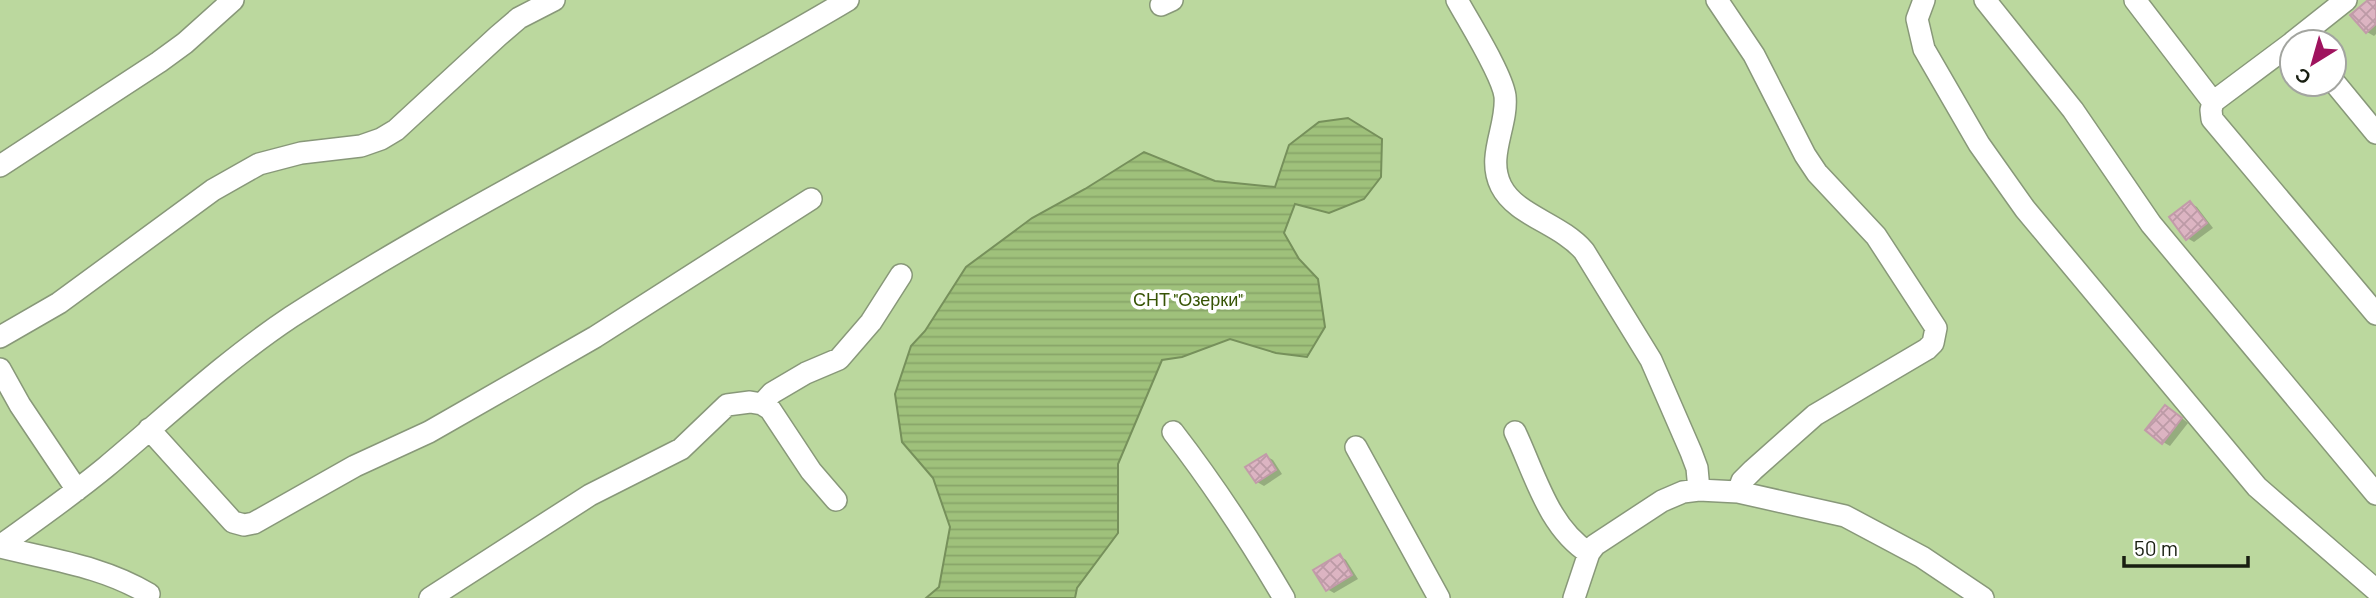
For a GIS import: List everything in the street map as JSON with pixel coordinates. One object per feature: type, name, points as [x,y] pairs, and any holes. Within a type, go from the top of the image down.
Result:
[{"type":"street","points":[[0,166],[159,62],[185,43],[233,0]]},
{"type":"street","points":[[0,338],[59,303],[213,190],[259,164],[301,153],[361,146],[388,135],[498,36],[519,19],[554,0]]},
{"type":"street","points":[[0,547],[78,490],[198,387],[288,320],[342,285],[533,174],[785,38],[848,0]]},
{"type":"street","points":[[1458,0],[1504,91],[1505,105],[1495,153],[1500,185],[1519,207],[1573,238],[1584,251],[1651,360],[1697,468],[1699,490]]},
{"type":"street","points":[[1717,0],[1754,55],[1805,155],[1817,173],[1876,236],[1936,328],[1933,343],[1927,349],[1815,415],[1742,481],[1738,492]]},
{"type":"street","points":[[1924,0],[1917,19],[1924,49],[1979,144],[2025,209],[2258,488],[2376,590]]},
{"type":"street","points":[[1985,0],[2073,110],[2151,224],[2376,494]]},
{"type":"street","points":[[2135,0],[2213,102]]},
{"type":"street","points":[[2312,28],[2346,0]]},
{"type":"street","points":[[2278,54],[2213,102],[2211,119],[2376,314]]},
{"type":"street","points":[[2347,98],[2376,133]]},
{"type":"street","points":[[149,429],[233,522],[244,525],[254,523],[355,466],[429,432],[584,343],[811,199]]},
{"type":"street","points":[[762,404],[772,393],[806,373],[839,359],[871,322],[901,275]]},
{"type":"street","points":[[0,369],[20,405],[78,490]]},
{"type":"street","points":[[430,598],[590,495],[681,449],[727,405],[738,402],[762,404],[770,410],[811,471],[836,500]]},
{"type":"street","points":[[1173,432],[1239,522],[1284,598]]},
{"type":"street","points":[[1515,432],[1546,501],[1570,538],[1589,553]]},
{"type":"street","points":[[1356,447],[1438,598]]},
{"type":"street","points":[[1574,598],[1589,553],[1604,538],[1662,501],[1683,492],[1699,490],[1738,492],[1846,516],[1923,557],[1983,598]]},
{"type":"street","points":[[0,547],[98,570],[149,594]]},
{"type":"green space","name":"СНТ \"Озерки\"","points":[[0,0],[2376,0],[2376,598],[0,598]]},
{"type":"shaded area","points":[[1348,118],[1382,139],[1381,177],[1364,199],[1329,213],[1295,204],[1284,233],[1299,259],[1318,279],[1325,327],[1307,357],[1276,353],[1230,339],[1182,357],[1162,360],[1118,464],[1118,533],[1077,588],[1075,598],[926,598],[939,587],[950,527],[933,478],[902,442],[895,394],[911,346],[925,331],[966,267],[1032,218],[1144,152],[1215,181],[1275,187],[1289,145],[1319,122]]},
{"type":"building","points":[[2368,0],[2376,0],[2376,24],[2366,33],[2350,15]]},
{"type":"building","points":[[2190,201],[2207,223],[2186,240],[2169,217]]},
{"type":"building","points":[[2165,405],[2182,418],[2162,444],[2145,430]]},
{"type":"building","points":[[1266,454],[1276,470],[1256,483],[1245,467]]},
{"type":"building","points":[[1340,554],[1352,575],[1326,591],[1313,570]]}]
